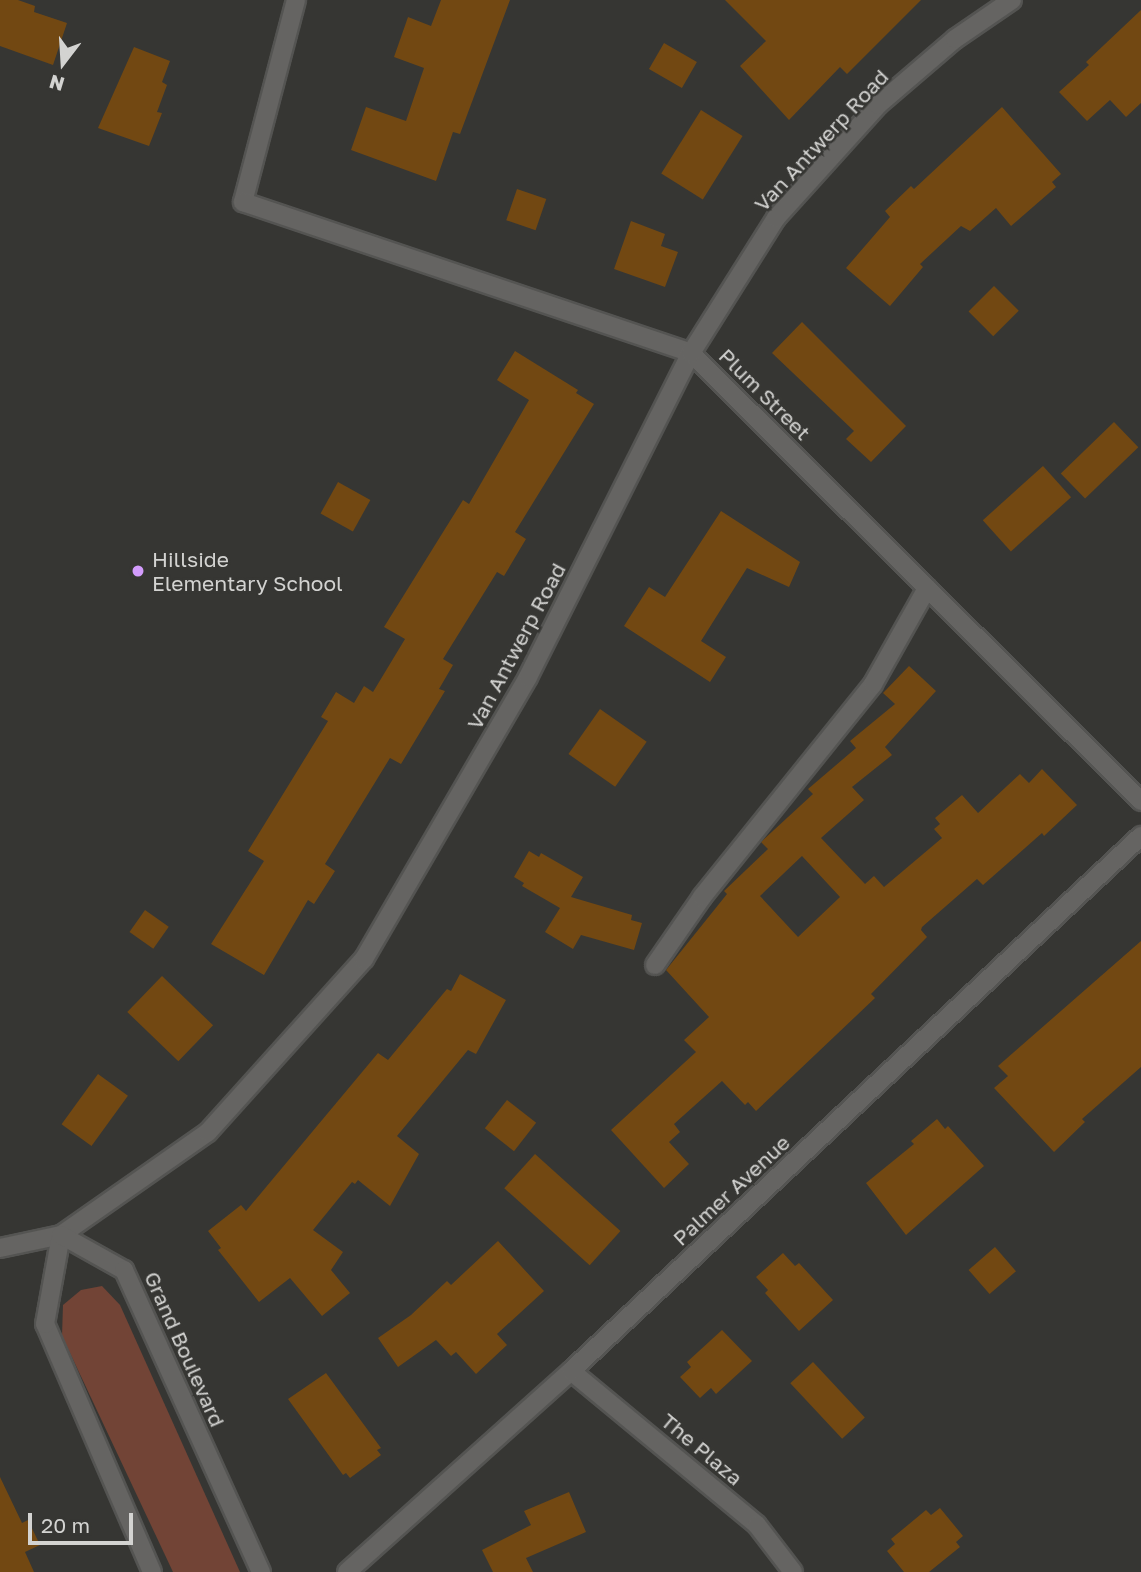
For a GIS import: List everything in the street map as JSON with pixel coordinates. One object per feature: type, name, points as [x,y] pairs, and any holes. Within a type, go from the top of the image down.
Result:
[{"type":"street","name":"Plum Street","points":[[296,0],[243,202],[691,352],[1141,802]]},
{"type":"street","name":"Van Antwerp Road","points":[[0,1248],[61,1236],[208,1132],[365,959],[528,677],[691,352],[776,219],[878,105],[955,39],[1013,0]]},
{"type":"street","points":[[655,965],[702,897],[873,684],[927,588]]},
{"type":"street","name":"Palmer Avenue","points":[[347,1572],[571,1371],[1141,836]]},
{"type":"street","points":[[61,1236],[45,1324],[152,1572]]},
{"type":"street","name":"Grand Boulevard","points":[[61,1236],[124,1270],[261,1572]]},
{"type":"street","name":"The Plaza","points":[[571,1371],[757,1525],[793,1572]]},
{"type":"shaded area","points":[[102,1286],[120,1305],[240,1572],[173,1572],[62,1336],[63,1305],[81,1290]]},
{"type":"building","points":[[0,0],[18,0],[35,6],[34,12],[67,23],[53,65],[0,46]]},
{"type":"building","points":[[441,0],[510,0],[460,134],[453,132],[436,181],[351,150],[366,107],[406,121],[424,68],[394,57],[408,17],[431,26]]},
{"type":"building","points":[[725,0],[921,0],[847,74],[840,67],[789,120],[740,66],[766,41]]},
{"type":"building","points":[[1141,10],[1141,103],[1126,117],[1110,100],[1087,121],[1059,92],[1089,65],[1086,62]]},
{"type":"building","points":[[664,43],[697,62],[682,88],[649,69]]},
{"type":"building","points":[[134,47],[170,61],[162,82],[167,85],[157,112],[162,113],[149,146],[98,128]]},
{"type":"building","points":[[1002,107],[1061,174],[1052,182],[1056,187],[1011,226],[996,208],[970,231],[961,226],[920,264],[923,267],[890,306],[846,268],[890,217],[885,211],[911,186],[914,189]]},
{"type":"building","points":[[701,110],[743,136],[703,200],[661,174]]},
{"type":"building","points":[[517,189],[546,199],[536,230],[506,220]]},
{"type":"building","points":[[631,221],[665,234],[661,246],[678,252],[665,287],[614,269]]},
{"type":"building","points":[[994,286],[1019,311],[993,336],[969,311]]},
{"type":"building","points":[[802,322],[906,426],[871,462],[846,439],[854,431],[772,353]]},
{"type":"building","points":[[515,351],[578,390],[576,393],[594,404],[515,532],[526,539],[504,576],[497,572],[443,659],[453,665],[439,689],[445,691],[401,764],[390,758],[325,864],[335,871],[314,904],[308,900],[264,975],[211,944],[264,861],[248,851],[328,721],[321,717],[336,692],[354,703],[364,686],[373,692],[405,639],[384,627],[463,500],[469,504],[529,400],[497,380]]},
{"type":"building","points":[[1114,422],[1138,447],[1085,499],[1061,473]]},
{"type":"building","points":[[1043,466],[1071,497],[1011,551],[983,520]]},
{"type":"building","points":[[338,482],[370,500],[353,531],[321,513]]},
{"type":"building","points":[[721,511],[800,562],[789,587],[747,568],[701,641],[726,657],[710,682],[624,626],[649,587],[665,597]]},
{"type":"building","points":[[909,666],[936,691],[885,747],[892,755],[852,787],[864,800],[821,838],[865,884],[874,876],[884,887],[942,838],[934,829],[940,824],[935,818],[962,795],[978,813],[1020,774],[1029,783],[1042,769],[1077,805],[1044,836],[1042,833],[983,885],[977,879],[922,927],[921,930],[927,937],[871,994],[875,998],[756,1111],[748,1102],[745,1105],[722,1081],[674,1124],[680,1132],[669,1142],[689,1164],[664,1188],[611,1130],[696,1052],[684,1040],[709,1017],[666,970],[727,894],[724,891],[768,849],[761,842],[813,794],[808,789],[856,748],[850,741],[895,704],[883,693]],"holes":[[[802,856],[840,897],[798,937],[760,896]]]},
{"type":"building","points":[[600,709],[647,742],[615,787],[568,754]]},
{"type":"building","points":[[529,851],[539,857],[541,853],[583,877],[571,897],[632,915],[631,920],[642,923],[634,950],[581,935],[573,949],[545,932],[560,908],[522,886],[524,883],[514,877]]},
{"type":"building","points":[[145,910],[169,927],[153,949],[130,932]]},
{"type":"building","points":[[1141,941],[1141,1067],[1082,1119],[1085,1122],[1054,1152],[994,1088],[1008,1076],[998,1066]]},
{"type":"building","points":[[460,974],[506,1000],[476,1054],[468,1050],[397,1136],[419,1154],[390,1206],[358,1180],[355,1184],[352,1182],[313,1230],[343,1252],[331,1270],[350,1293],[322,1316],[290,1278],[259,1302],[218,1250],[221,1248],[208,1231],[241,1205],[246,1211],[378,1053],[388,1060],[447,989],[451,991]]},
{"type":"building","points":[[162,976],[213,1025],[178,1061],[127,1012]]},
{"type":"building","points":[[98,1074],[128,1096],[91,1146],[62,1124]]},
{"type":"building","points":[[507,1100],[536,1123],[514,1151],[485,1128]]},
{"type":"building","points":[[937,1119],[945,1129],[948,1126],[984,1166],[906,1235],[866,1183],[914,1144],[911,1141]]},
{"type":"building","points":[[535,1154],[620,1231],[590,1265],[504,1188]]},
{"type":"building","points":[[498,1241],[544,1291],[497,1334],[507,1345],[476,1374],[456,1352],[451,1356],[436,1340],[398,1367],[378,1338],[411,1315],[447,1281],[451,1285]]},
{"type":"building","points":[[995,1247],[1016,1271],[990,1294],[969,1270]]},
{"type":"building","points":[[783,1253],[795,1266],[799,1263],[833,1300],[799,1331],[765,1293],[768,1290],[756,1277]]},
{"type":"building","points":[[722,1330],[752,1361],[716,1394],[711,1388],[700,1398],[680,1377],[691,1367],[687,1362]]},
{"type":"building","points":[[813,1362],[865,1418],[842,1439],[790,1383]]},
{"type":"building","points":[[326,1373],[381,1448],[377,1450],[381,1455],[350,1478],[346,1473],[343,1475],[288,1399]]},
{"type":"building","points":[[0,1477],[22,1523],[28,1520],[40,1545],[25,1552],[34,1572],[0,1572]]},
{"type":"building","points":[[569,1492],[586,1532],[526,1558],[533,1572],[493,1572],[482,1550],[531,1525],[524,1511]]},
{"type":"building","points":[[940,1508],[963,1536],[956,1542],[960,1547],[929,1572],[904,1572],[887,1551],[895,1544],[891,1539],[926,1510],[931,1515]]},
{"type":"place","name":"Hillside Elementary School","points":[[138,571]]}]
